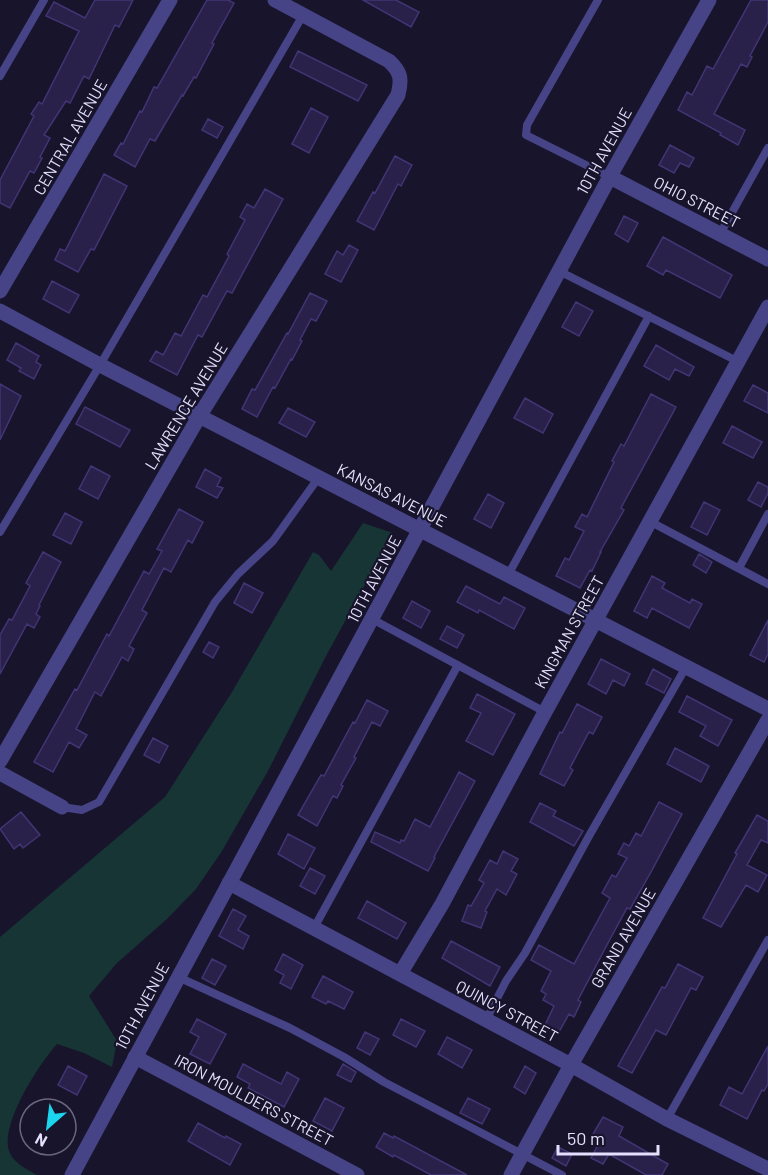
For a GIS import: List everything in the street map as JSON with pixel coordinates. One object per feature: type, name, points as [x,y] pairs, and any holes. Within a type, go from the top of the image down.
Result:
[{"type":"street","name":"CENTRAL AVENUE","points":[[0,291],[170,0]]},
{"type":"street","points":[[274,0],[303,15]]},
{"type":"street","name":"10TH AVENUE","points":[[72,1175],[610,177],[709,0]]},
{"type":"street","name":"LAWRENCE AVENUE","points":[[0,761],[200,415],[398,95],[401,82],[399,70],[389,61],[303,15]]},
{"type":"street","name":"OHIO STREET","points":[[610,177],[768,259]]},
{"type":"street","name":"KINGMAN STREET","points":[[400,974],[442,904],[768,307]]},
{"type":"street","name":"KANSAS AVENUE","points":[[0,311],[100,365],[768,709]]},
{"type":"street","name":"GRAND AVENUE","points":[[511,1175],[571,1065],[768,720]]},
{"type":"street","points":[[0,772],[62,807]]},
{"type":"street","name":"QUINCY STREET","points":[[229,884],[571,1065],[667,1119],[766,1163]]},
{"type":"street","name":"IRON MOULDERS STREET","points":[[135,1057],[357,1175]]},
{"type":"lane","points":[[0,76],[44,0]]},
{"type":"lane","points":[[598,0],[527,125],[526,135],[610,177]]},
{"type":"lane","points":[[0,532],[100,365],[303,15]]},
{"type":"lane","points":[[720,234],[768,148]]},
{"type":"lane","points":[[560,271],[739,362]]},
{"type":"lane","points":[[508,575],[649,316]]},
{"type":"lane","points":[[62,807],[82,810],[99,802],[215,602],[238,574],[273,541],[319,477]]},
{"type":"lane","points":[[739,568],[768,514]]},
{"type":"lane","points":[[651,522],[768,584]]},
{"type":"lane","points":[[372,619],[545,712]]},
{"type":"lane","points":[[314,928],[458,665]]},
{"type":"lane","points":[[486,1020],[506,981],[525,953],[686,667]]},
{"type":"lane","points":[[667,1119],[768,940]]},
{"type":"lane","points":[[178,977],[245,1006],[299,1033],[384,1082],[562,1175]]},
{"type":"green space","points":[[363,523],[393,533],[326,656],[268,771],[222,851],[196,889],[167,919],[117,963],[89,996],[117,1041],[112,1067],[84,1053],[57,1044],[22,1097],[18,1097],[18,1105],[8,1139],[9,1151],[14,1159],[37,1175],[0,1175],[0,937],[165,797],[232,692],[313,552],[319,555],[331,571]]},
{"type":"building","points":[[95,0],[133,0],[119,27],[115,25],[89,79],[84,76],[70,103],[66,101],[44,135],[50,138],[40,157],[42,158],[34,173],[30,171],[10,208],[0,203],[0,180],[34,116],[31,114],[39,102],[42,104],[79,31],[46,16],[54,2],[85,18]]},
{"type":"building","points":[[207,0],[228,0],[234,3],[196,78],[194,77],[182,95],[155,141],[150,139],[135,167],[114,155],[121,143],[123,144],[140,111],[142,112],[154,87],[157,88]]},
{"type":"building","points":[[363,0],[396,0],[419,12],[411,27]]},
{"type":"building","points":[[751,0],[768,0],[768,22],[750,56],[752,57],[747,67],[741,64],[714,114],[745,130],[738,145],[678,110],[687,92],[692,95],[707,66],[713,69]]},
{"type":"building","points":[[298,51],[367,85],[358,101],[290,67]]},
{"type":"building","points":[[311,108],[328,117],[309,153],[292,144]]},
{"type":"building","points":[[208,119],[223,127],[217,138],[202,130]]},
{"type":"building","points":[[670,145],[694,158],[689,167],[680,163],[674,173],[659,165]]},
{"type":"building","points":[[395,156],[412,165],[401,186],[398,184],[374,230],[357,221]]},
{"type":"building","points":[[104,174],[127,186],[94,250],[91,249],[78,272],[55,260],[60,249],[65,251]]},
{"type":"building","points":[[265,189],[283,199],[232,293],[227,291],[202,337],[198,335],[177,375],[150,361],[156,351],[163,355],[175,333],[181,336],[203,295],[207,297],[229,256],[227,254],[245,220],[240,217],[247,204],[254,208]]},
{"type":"building","points":[[624,216],[638,223],[628,242],[615,234]]},
{"type":"building","points":[[663,237],[732,275],[720,298],[666,270],[663,275],[647,266]]},
{"type":"building","points":[[349,245],[358,250],[341,282],[325,274],[337,251],[343,255]]},
{"type":"building","points":[[52,281],[79,295],[69,313],[43,299]]},
{"type":"building","points":[[310,293],[327,301],[316,321],[311,319],[292,360],[275,388],[273,387],[257,417],[242,409]]},
{"type":"building","points":[[576,302],[593,311],[579,336],[562,327]]},
{"type":"building","points":[[16,343],[39,356],[36,362],[41,365],[34,379],[19,371],[21,368],[7,360]]},
{"type":"building","points":[[656,345],[694,367],[689,376],[675,369],[669,380],[644,366]]},
{"type":"building","points":[[0,384],[21,396],[0,440]]},
{"type":"building","points":[[753,385],[768,393],[768,413],[744,401]]},
{"type":"building","points":[[651,394],[676,407],[621,508],[624,510],[592,571],[590,570],[580,588],[556,576],[565,558],[569,560],[584,531],[575,527],[582,514],[587,517],[614,462],[612,461],[621,444],[624,446]]},
{"type":"building","points":[[525,398],[553,414],[543,433],[514,418]]},
{"type":"building","points":[[85,407],[130,430],[120,447],[76,424]]},
{"type":"building","points":[[288,408],[315,422],[306,437],[279,423]]},
{"type":"building","points":[[732,426],[762,442],[753,458],[723,443]]},
{"type":"building","points":[[91,466],[110,476],[98,499],[79,489]]},
{"type":"building","points":[[205,469],[221,478],[217,486],[223,488],[217,498],[196,487]]},
{"type":"building","points":[[758,482],[768,487],[768,493],[761,507],[748,500]]},
{"type":"building","points":[[488,494],[504,503],[491,528],[474,519]]},
{"type":"building","points":[[704,502],[720,510],[707,535],[691,527]]},
{"type":"building","points":[[179,509],[203,522],[192,543],[188,540],[171,572],[164,568],[142,610],[147,613],[129,646],[134,649],[128,661],[122,657],[101,696],[95,692],[76,729],[87,735],[79,748],[69,742],[53,772],[34,762],[107,634],[109,636],[144,571],[149,574],[162,551],[157,549]]},
{"type":"building","points":[[65,513],[82,522],[71,544],[53,535]]},
{"type":"building","points":[[43,552],[61,562],[39,605],[36,614],[40,617],[34,628],[27,624],[0,674],[0,635],[9,619],[12,620],[30,586],[26,583]]},
{"type":"building","points":[[699,554],[712,562],[706,573],[693,565]]},
{"type":"building","points":[[652,576],[665,583],[662,588],[690,603],[692,599],[702,604],[689,628],[652,608],[647,618],[634,611]]},
{"type":"building","points":[[244,583],[263,593],[252,613],[234,603]]},
{"type":"building","points":[[466,586],[500,604],[504,597],[525,608],[514,629],[479,610],[478,613],[457,602]]},
{"type":"building","points":[[412,601],[430,611],[421,628],[403,618]]},
{"type":"building","points":[[768,620],[768,654],[764,662],[750,655]]},
{"type":"building","points":[[447,626],[464,635],[457,648],[440,639]]},
{"type":"building","points":[[209,642],[219,647],[213,658],[203,652]]},
{"type":"building","points":[[601,659],[630,674],[624,686],[613,680],[606,694],[588,684]]},
{"type":"building","points":[[653,669],[671,679],[664,693],[646,684]]},
{"type":"building","points":[[477,694],[515,714],[493,755],[466,741],[481,713],[470,708]]},
{"type":"building","points":[[687,696],[732,720],[718,746],[700,736],[706,726],[679,712]]},
{"type":"building","points":[[367,700],[388,711],[380,726],[372,722],[341,785],[343,786],[337,798],[333,796],[317,826],[298,815],[321,775],[324,776]]},
{"type":"building","points":[[577,704],[602,717],[593,734],[589,732],[570,768],[573,770],[564,786],[540,774],[560,732],[562,733]]},
{"type":"building","points":[[153,738],[168,746],[159,763],[144,755]]},
{"type":"building","points":[[675,748],[709,766],[701,782],[667,764]]},
{"type":"building","points":[[459,772],[475,781],[428,871],[371,842],[375,832],[400,843],[401,840],[404,841],[415,819],[430,827]]},
{"type":"building","points":[[659,802],[682,814],[630,909],[627,908],[608,943],[578,1000],[581,1002],[574,1017],[569,1014],[559,1032],[545,1025],[554,1006],[543,1000],[546,994],[541,991],[551,971],[531,960],[539,945],[574,964],[610,898],[602,893],[612,875],[616,877],[627,858],[618,854],[624,843],[629,846],[636,833],[641,836]]},
{"type":"building","points":[[540,803],[556,811],[553,816],[583,831],[574,846],[530,822]]},
{"type":"building","points":[[21,812],[40,835],[23,848],[20,844],[14,849],[0,829]]},
{"type":"building","points":[[757,815],[768,821],[768,843],[761,840],[747,865],[767,875],[758,892],[746,885],[721,927],[703,918],[737,854],[735,853]]},
{"type":"building","points":[[288,834],[315,848],[304,869],[278,854]]},
{"type":"building","points":[[503,851],[518,859],[511,871],[517,874],[506,895],[497,889],[485,911],[487,912],[481,928],[462,921],[468,905],[471,906],[484,883],[479,880],[490,860],[497,864]]},
{"type":"building","points":[[310,868],[325,876],[315,894],[300,886]]},
{"type":"building","points":[[367,901],[406,923],[397,939],[358,918]]},
{"type":"building","points":[[233,909],[246,916],[238,930],[249,936],[243,949],[219,936]]},
{"type":"building","points":[[451,941],[500,967],[490,986],[442,958]]},
{"type":"building","points":[[283,954],[303,965],[291,989],[280,983],[284,975],[275,970]]},
{"type":"building","points":[[212,959],[226,966],[215,985],[202,978]]},
{"type":"building","points":[[678,964],[703,977],[696,990],[691,988],[666,1035],[656,1030],[632,1073],[618,1066],[662,987],[665,988]]},
{"type":"building","points":[[323,976],[353,992],[344,1009],[328,1001],[326,1004],[312,997]]},
{"type":"building","points":[[197,1019],[226,1034],[210,1064],[190,1054],[199,1037],[190,1032]]},
{"type":"building","points":[[401,1019],[425,1031],[416,1047],[393,1035]]},
{"type":"building","points":[[365,1032],[379,1039],[370,1055],[357,1048]]},
{"type":"building","points":[[447,1037],[472,1050],[462,1068],[438,1054]]},
{"type":"building","points":[[768,1046],[768,1084],[764,1091],[762,1090],[747,1119],[720,1105],[729,1087],[742,1094]]},
{"type":"building","points":[[243,1064],[281,1084],[287,1072],[299,1079],[284,1107],[248,1088],[250,1084],[237,1077]]},
{"type":"building","points":[[343,1064],[356,1072],[351,1082],[337,1075]]},
{"type":"building","points":[[68,1066],[87,1076],[77,1095],[58,1085]]},
{"type":"building","points":[[525,1066],[536,1073],[525,1094],[514,1087]]},
{"type":"building","points":[[325,1098],[344,1108],[332,1131],[313,1121]]},
{"type":"building","points":[[468,1098],[490,1109],[482,1124],[460,1113]]},
{"type":"building","points":[[603,1117],[623,1127],[619,1136],[668,1164],[662,1175],[646,1175],[609,1154],[603,1164],[591,1158],[601,1139],[593,1134]]},
{"type":"building","points":[[198,1123],[241,1144],[230,1165],[188,1141]]},
{"type":"building","points":[[384,1133],[393,1138],[394,1136],[467,1175],[431,1175],[394,1155],[393,1157],[376,1147]]},
{"type":"building","points":[[558,1147],[572,1154],[566,1166],[552,1158]]}]
